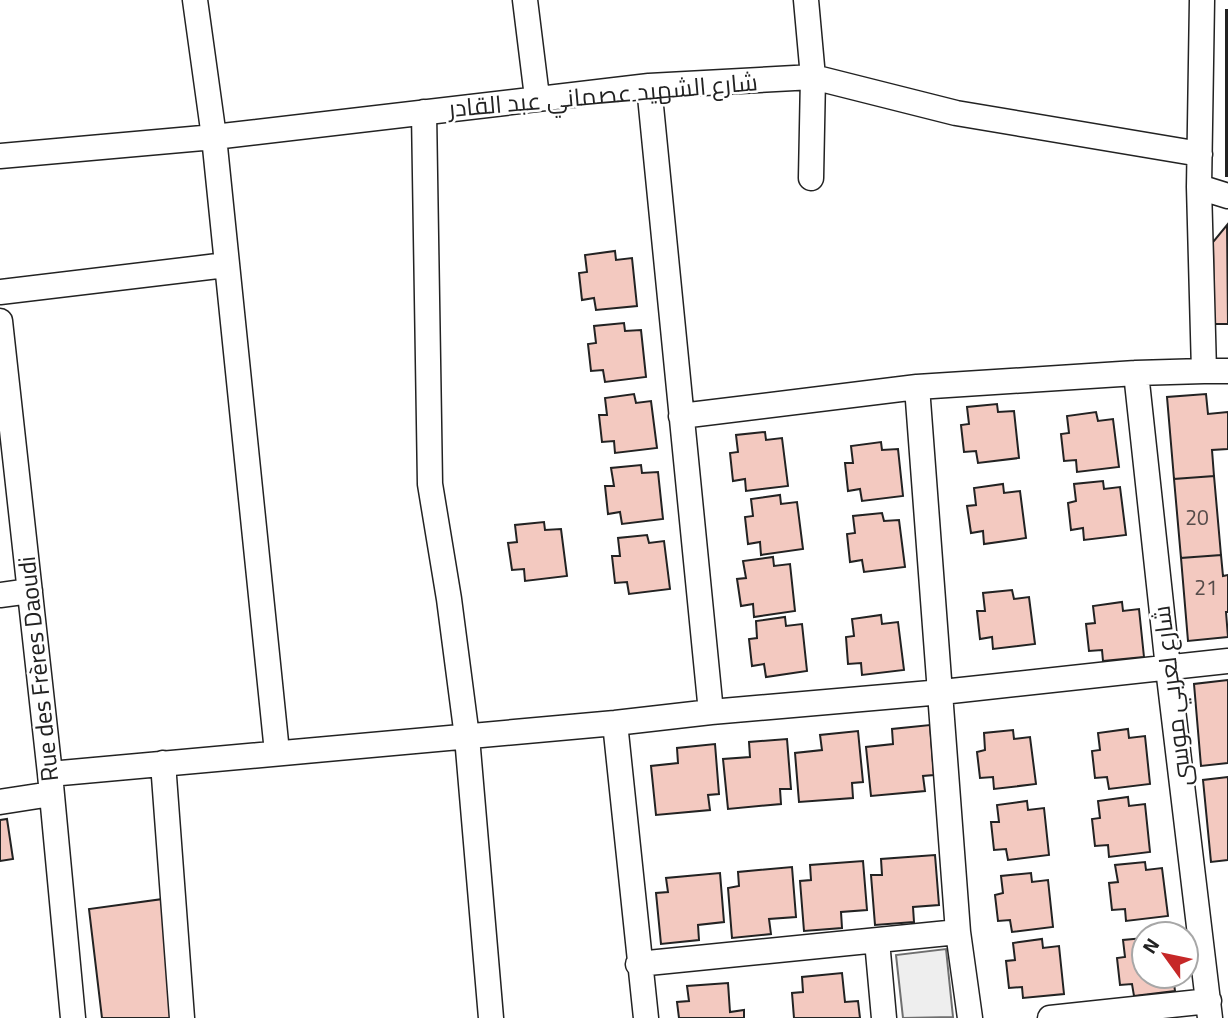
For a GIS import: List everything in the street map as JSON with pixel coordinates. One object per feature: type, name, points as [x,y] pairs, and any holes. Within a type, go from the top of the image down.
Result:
[{"type":"street","points":[[195,0],[214,137],[276,752]]},
{"type":"street","points":[[524,0],[537,97]]},
{"type":"street","points":[[806,0],[813,77],[811,178]]},
{"type":"street","points":[[681,416],[917,387],[1136,373],[1216,371],[1199,187],[1202,0]]},
{"type":"street","name":"شارع الشهيد عصماني عبد القادر","points":[[0,156],[214,137],[537,97],[649,86],[813,77],[957,113],[1200,154]]},
{"type":"street","points":[[649,86],[711,712]]},
{"type":"street","points":[[424,112],[430,484],[449,599],[467,737],[491,1018]]},
{"type":"street","points":[[1199,187],[1228,196]]},
{"type":"street","points":[[0,292],[226,265]]},
{"type":"street","name":"Rue des Frères Daoudi","points":[[0,321],[51,784],[73,1018]]},
{"type":"street","name":"شارع لعربي موسى","points":[[1136,373],[1209,1010]]},
{"type":"street","points":[[917,387],[958,932],[970,1018]]},
{"type":"street","points":[[0,595],[30,590]]},
{"type":"street","points":[[0,802],[51,784],[163,763],[942,692],[1228,661]]},
{"type":"street","points":[[615,723],[638,964],[646,1018]]},
{"type":"street","points":[[163,763],[182,1018]]},
{"type":"street","points":[[638,964],[958,932]]},
{"type":"street","points":[[877,941],[884,1018]]},
{"type":"street","points":[[1050,1018],[1209,1010]]},
{"type":"shaded area","points":[[946,949],[953,1017],[903,1018],[896,955]]},
{"type":"building","points":[[1228,10],[1228,93],[1226,93]]},
{"type":"building","points":[[1228,93],[1228,176],[1226,176]]},
{"type":"building","points":[[1227,225],[1228,324],[1214,324],[1213,242]]},
{"type":"building","points":[[615,251],[616,260],[632,258],[637,306],[596,310],[594,298],[582,300],[579,273],[587,272],[585,255]]},
{"type":"building","points":[[624,323],[625,331],[641,330],[646,377],[605,382],[603,370],[591,371],[588,344],[596,343],[594,326]]},
{"type":"building","points":[[634,394],[636,403],[651,401],[657,448],[615,453],[614,441],[602,442],[599,415],[607,415],[605,398]]},
{"type":"building","points":[[1206,394],[1208,414],[1228,412],[1228,449],[1212,450],[1214,476],[1174,479],[1167,397]]},
{"type":"building","points":[[997,404],[998,412],[1014,411],[1019,458],[978,463],[976,451],[964,452],[961,425],[969,424],[967,407]]},
{"type":"building","points":[[1096,412],[1098,421],[1113,419],[1119,467],[1077,472],[1076,460],[1064,461],[1061,434],[1069,433],[1067,416]]},
{"type":"building","points":[[765,432],[766,440],[782,438],[788,486],[746,491],[745,479],[733,481],[730,453],[738,452],[736,435]]},
{"type":"building","points":[[881,442],[882,450],[898,449],[903,496],[862,501],[860,489],[848,491],[845,463],[853,463],[851,446]]},
{"type":"building","points":[[641,465],[642,473],[658,472],[663,519],[622,524],[620,512],[608,514],[605,486],[614,486],[611,468]]},
{"type":"building","points":[[1214,476],[1221,555],[1181,558],[1174,479]]},
{"type":"building","points":[[1103,481],[1104,489],[1120,487],[1126,535],[1084,540],[1083,528],[1071,530],[1068,503],[1076,501],[1074,484]]},
{"type":"building","points":[[1003,484],[1004,493],[1020,491],[1026,538],[984,544],[983,531],[971,533],[967,506],[976,505],[974,488]]},
{"type":"building","points":[[780,495],[781,504],[797,502],[803,549],[761,555],[760,542],[748,544],[745,517],[753,516],[751,499]]},
{"type":"building","points":[[882,513],[884,521],[899,520],[905,567],[864,572],[862,560],[850,562],[847,534],[855,533],[853,516]]},
{"type":"building","points":[[544,522],[545,530],[561,529],[567,576],[525,581],[524,569],[512,570],[508,543],[517,542],[515,525]]},
{"type":"building","points":[[647,535],[649,543],[664,541],[670,589],[629,594],[627,582],[615,583],[612,556],[620,556],[618,538]]},
{"type":"building","points":[[1221,555],[1223,576],[1228,575],[1228,637],[1188,641],[1181,558]]},
{"type":"building","points":[[773,557],[774,566],[790,564],[795,611],[754,617],[753,604],[741,606],[737,579],[746,578],[743,561]]},
{"type":"building","points":[[1012,590],[1014,599],[1029,597],[1035,644],[993,649],[992,637],[980,639],[977,611],[985,611],[983,593]]},
{"type":"building","points":[[1122,602],[1123,611],[1139,609],[1144,657],[1103,661],[1102,650],[1089,651],[1086,624],[1095,623],[1093,606]]},
{"type":"building","points":[[881,615],[882,624],[898,622],[904,670],[862,675],[861,663],[848,664],[846,637],[854,636],[852,619]]},
{"type":"building","points":[[785,617],[786,626],[802,624],[807,671],[766,677],[764,664],[752,666],[749,639],[757,638],[756,621]]},
{"type":"building","points":[[1228,680],[1228,763],[1201,766],[1194,684]]},
{"type":"building","points":[[930,725],[934,775],[923,776],[925,791],[871,796],[866,747],[893,744],[892,729]]},
{"type":"building","points":[[1128,729],[1129,738],[1145,736],[1150,784],[1109,789],[1107,777],[1095,778],[1092,751],[1100,750],[1098,733]]},
{"type":"building","points":[[1013,730],[1014,739],[1030,737],[1036,784],[994,789],[993,777],[980,778],[977,752],[985,750],[984,733]]},
{"type":"building","points":[[858,731],[863,782],[852,783],[853,798],[799,802],[795,753],[822,750],[820,735]]},
{"type":"building","points":[[787,739],[791,789],[780,789],[781,804],[728,809],[723,759],[750,757],[749,742]]},
{"type":"building","points":[[715,744],[719,794],[708,795],[710,810],[656,815],[651,766],[678,763],[677,748]]},
{"type":"building","points":[[1228,777],[1228,860],[1211,862],[1203,780]]},
{"type":"building","points":[[1128,797],[1129,806],[1145,804],[1150,852],[1109,857],[1108,845],[1095,846],[1092,819],[1100,818],[1098,801]]},
{"type":"building","points":[[1027,801],[1028,810],[1044,808],[1049,855],[1008,860],[1006,849],[994,850],[991,822],[999,822],[997,805]]},
{"type":"building","points":[[7,819],[13,859],[0,861],[0,820]]},
{"type":"building","points":[[935,855],[939,905],[913,907],[914,922],[875,925],[871,875],[882,875],[881,859]]},
{"type":"building","points":[[863,861],[867,910],[841,912],[842,928],[804,931],[800,881],[811,880],[810,865]]},
{"type":"building","points":[[1145,862],[1146,870],[1162,868],[1168,916],[1126,921],[1125,909],[1112,910],[1109,883],[1118,882],[1115,865]]},
{"type":"building","points":[[792,867],[796,917],[769,919],[771,934],[732,938],[728,888],[739,886],[738,872]]},
{"type":"building","points":[[720,873],[724,922],[698,925],[699,940],[661,944],[656,893],[668,892],[666,878]]},
{"type":"building","points":[[1031,873],[1032,882],[1048,880],[1053,927],[1012,932],[1010,920],[998,921],[995,895],[1003,893],[1001,876]]},
{"type":"building","points":[[163,899],[177,1018],[102,1018],[89,909]]},
{"type":"building","points":[[1042,939],[1043,948],[1059,946],[1064,994],[1023,998],[1022,987],[1009,988],[1006,961],[1015,960],[1013,943]]},
{"type":"building","points":[[1130,939],[1130,984],[1120,985],[1117,958],[1125,957],[1123,940]]},
{"type":"building","points":[[842,973],[845,1002],[858,1001],[860,1018],[794,1018],[792,993],[803,992],[802,977]]},
{"type":"building","points":[[728,983],[730,1012],[744,1010],[744,1018],[679,1018],[677,1002],[689,1001],[687,986]]},
{"type":"building","points":[[1133,990],[1175,990],[1175,991],[1134,996]]}]
